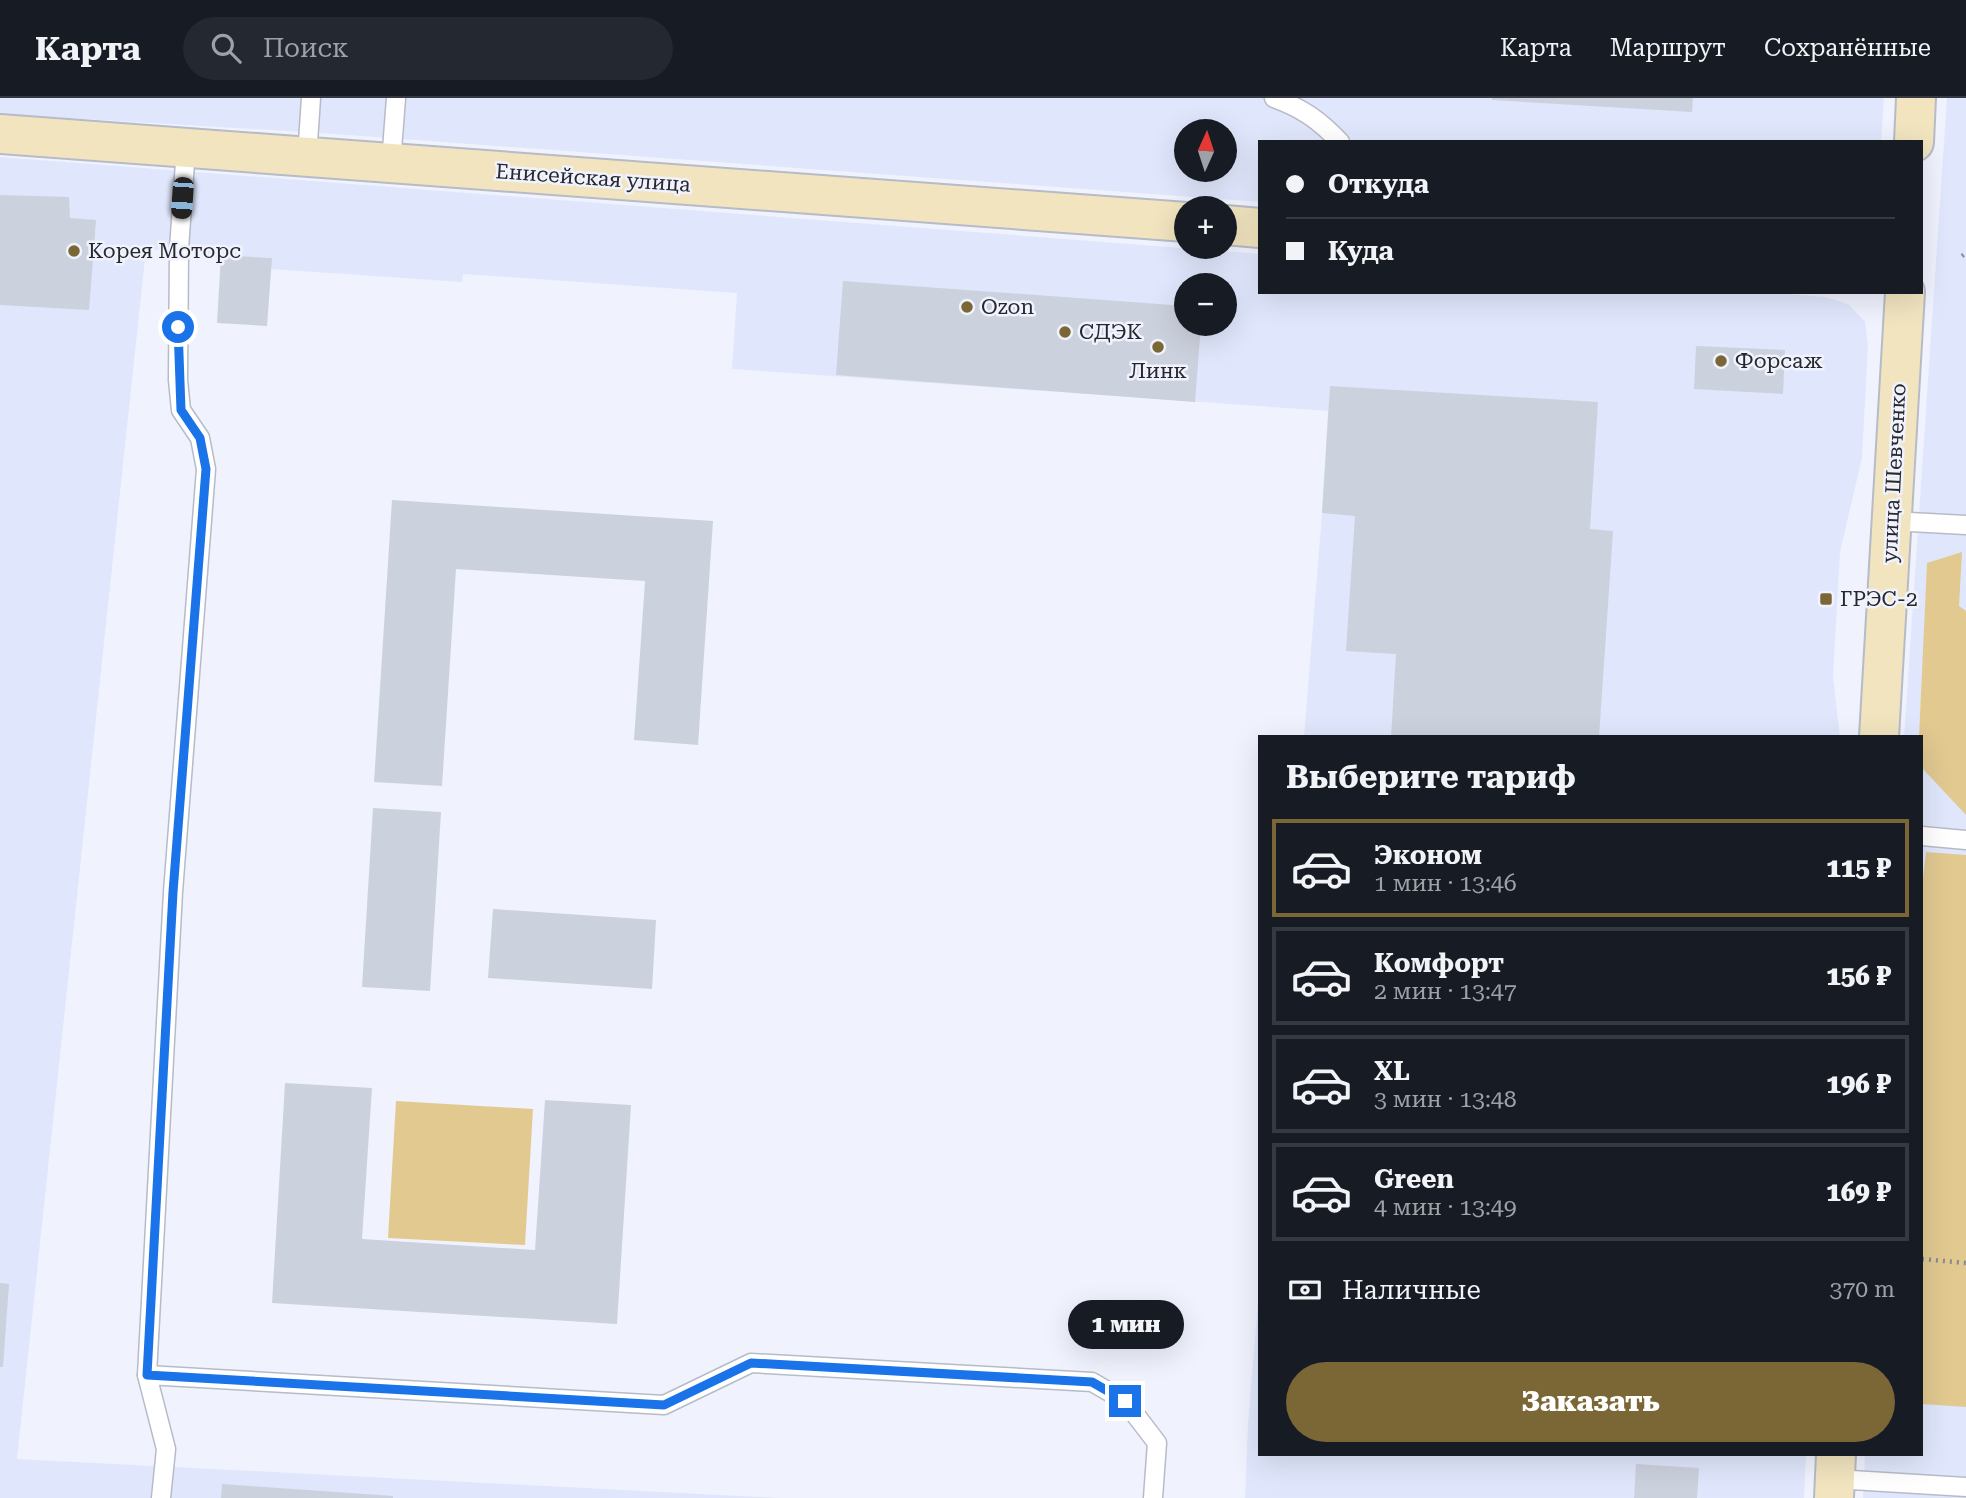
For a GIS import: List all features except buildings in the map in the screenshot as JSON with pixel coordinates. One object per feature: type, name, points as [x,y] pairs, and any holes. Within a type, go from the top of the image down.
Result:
[{"type":"street","points":[[1914,140],[1916,98]]},
{"type":"street","name":"Енисейская улица","points":[[0,134],[1174,221]]},
{"type":"street","points":[[1237,226],[1258,228]]},
{"type":"street","name":"улица Шевченко","points":[[1879,735],[1905,294]]},
{"type":"lane","points":[[307,158],[311,98]]},
{"type":"lane","points":[[391,163],[396,98]]},
{"type":"lane","points":[[1274,98],[1321,121],[1338,140]]},
{"type":"lane","points":[[161,1498],[166,1449],[147,1375],[173,892],[206,469],[200,438],[181,410],[178,380],[179,249],[186,148]]},
{"type":"lane","points":[[1891,521],[1966,525]]},
{"type":"lane","points":[[1923,836],[1966,840]]},
{"type":"lane","points":[[147,1375],[664,1405],[751,1363],[1092,1382],[1125,1401],[1157,1443],[1153,1498]]},
{"type":"lane","points":[[1835,1477],[1966,1487]]},
{"type":"path","points":[[1923,1259],[1966,1263]]},
{"type":"shaded area","points":[[0,98],[1884,98],[1881,140],[1258,140],[1258,202],[1237,200],[1237,196],[1178,196],[320,133],[0,114]]},
{"type":"shaded area","points":[[1947,98],[1966,98],[1966,1498],[1863,1498],[1865,1456],[1923,1456],[1923,735],[1904,735]]},
{"type":"shaded area","points":[[0,157],[1174,247],[1174,259],[1237,259],[1237,252],[1258,254],[1258,294],[1788,294],[1825,297],[1848,304],[1865,322],[1868,345],[1862,458],[1840,552],[1833,677],[1840,735],[1304,735],[1328,411],[732,369],[737,293],[463,274],[462,282],[271,269],[271,258],[146,249],[17,1459],[781,1498],[0,1498]]},
{"type":"shaded area","points":[[1962,552],[1959,606],[1966,611],[1966,815],[1923,769],[1923,735],[1919,735],[1927,563]]},
{"type":"shaded area","points":[[1926,852],[1966,855],[1966,1407],[1923,1404],[1923,879]]},
{"type":"shaded area","points":[[396,1101],[533,1109],[525,1245],[388,1238]]},
{"type":"shaded area","points":[[1258,1302],[1258,1456],[1806,1456],[1804,1498],[1245,1498]]},
{"type":"place","name":"Корея Моторс","points":[[74,251]]},
{"type":"place","name":"Ozon","points":[[967,307]]},
{"type":"place","name":"СДЭК","points":[[1065,332]]},
{"type":"place","name":"Линк","points":[[1158,347]]},
{"type":"place","name":"Форсаж","points":[[1721,361]]},
{"type":"place","name":"ГРЭС-2","points":[[1826,599]]},
{"type":"route","points":[[178,327],[181,410],[200,438],[206,469],[173,892],[147,1375],[664,1405],[751,1363],[1092,1382],[1125,1401]]}]
